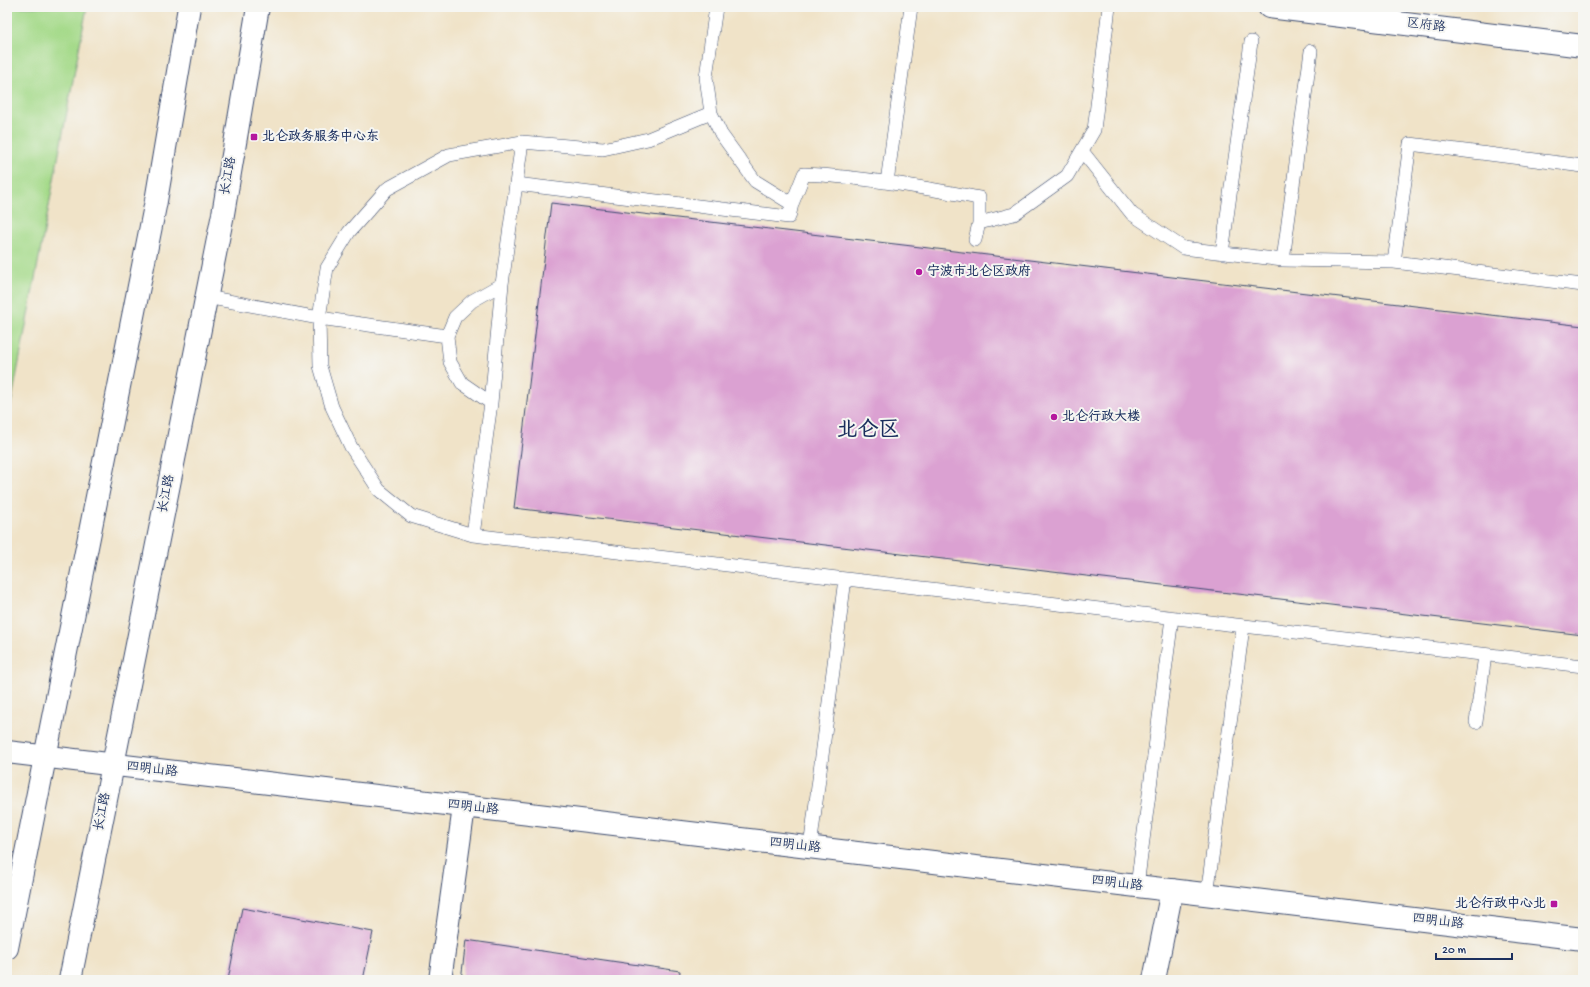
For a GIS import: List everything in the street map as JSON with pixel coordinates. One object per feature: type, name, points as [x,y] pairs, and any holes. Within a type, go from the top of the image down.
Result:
[{"type":"street","points":[[7,948],[156,201],[189,7]]},
{"type":"street","name":"长江路","points":[[70,980],[223,214],[258,7]]},
{"type":"street","name":"区府路","points":[[1269,7],[1583,46]]},
{"type":"street","name":"四明山路","points":[[7,752],[1583,939]]},
{"type":"street","points":[[440,980],[464,807]]},
{"type":"street","points":[[1154,980],[1172,890]]},
{"type":"lane","points":[[716,7],[706,77],[711,113],[721,134],[755,181],[792,204]]},
{"type":"lane","points":[[887,182],[911,7]]},
{"type":"lane","points":[[979,223],[1014,214],[1067,176],[1094,130],[1109,7]]},
{"type":"lane","points":[[1222,253],[1251,42]]},
{"type":"lane","points":[[1283,260],[1311,51]]},
{"type":"lane","points":[[711,113],[648,139],[603,149],[522,142],[449,155],[387,189],[349,232],[327,268],[319,318],[320,366],[332,407],[351,446],[378,490],[411,516],[473,535],[1583,666]]},
{"type":"lane","points":[[473,535],[491,403],[502,284],[522,142]]},
{"type":"lane","points":[[1394,262],[1410,144],[1583,166]]},
{"type":"lane","points":[[1082,151],[1132,214],[1183,248],[1283,260],[1394,262],[1583,285]]},
{"type":"lane","points":[[516,184],[789,217],[792,204],[804,174],[887,182],[979,198],[979,223],[975,240]]},
{"type":"lane","points":[[491,403],[462,383],[450,362],[447,336],[455,317],[472,301],[502,284]]},
{"type":"lane","points":[[206,297],[319,318],[447,336]]},
{"type":"lane","points":[[810,848],[845,579]]},
{"type":"lane","points":[[1137,886],[1172,618]]},
{"type":"lane","points":[[1207,895],[1243,627]]},
{"type":"lane","points":[[1476,722],[1485,655]]},
{"type":"green space","points":[[7,7],[87,7],[7,425]]},
{"type":"building","name":"北仑行政大楼","points":[[551,203],[1583,326],[1583,635],[514,508]]},
{"type":"building","points":[[242,908],[373,932],[363,980],[228,980]]},
{"type":"building","points":[[466,940],[680,971],[679,980],[461,980]]},
{"type":"place","name":"北仑政务服务中心东","points":[[254,137]]},
{"type":"place","name":"宁波市北仑区政府","points":[[919,272]]},
{"type":"place","name":"北仑行政大楼","points":[[1054,417]]},
{"type":"place","name":"北仑行政中心北","points":[[1554,904]]},
{"type":"district","name":"北仑区","points":[[868,431]]}]
